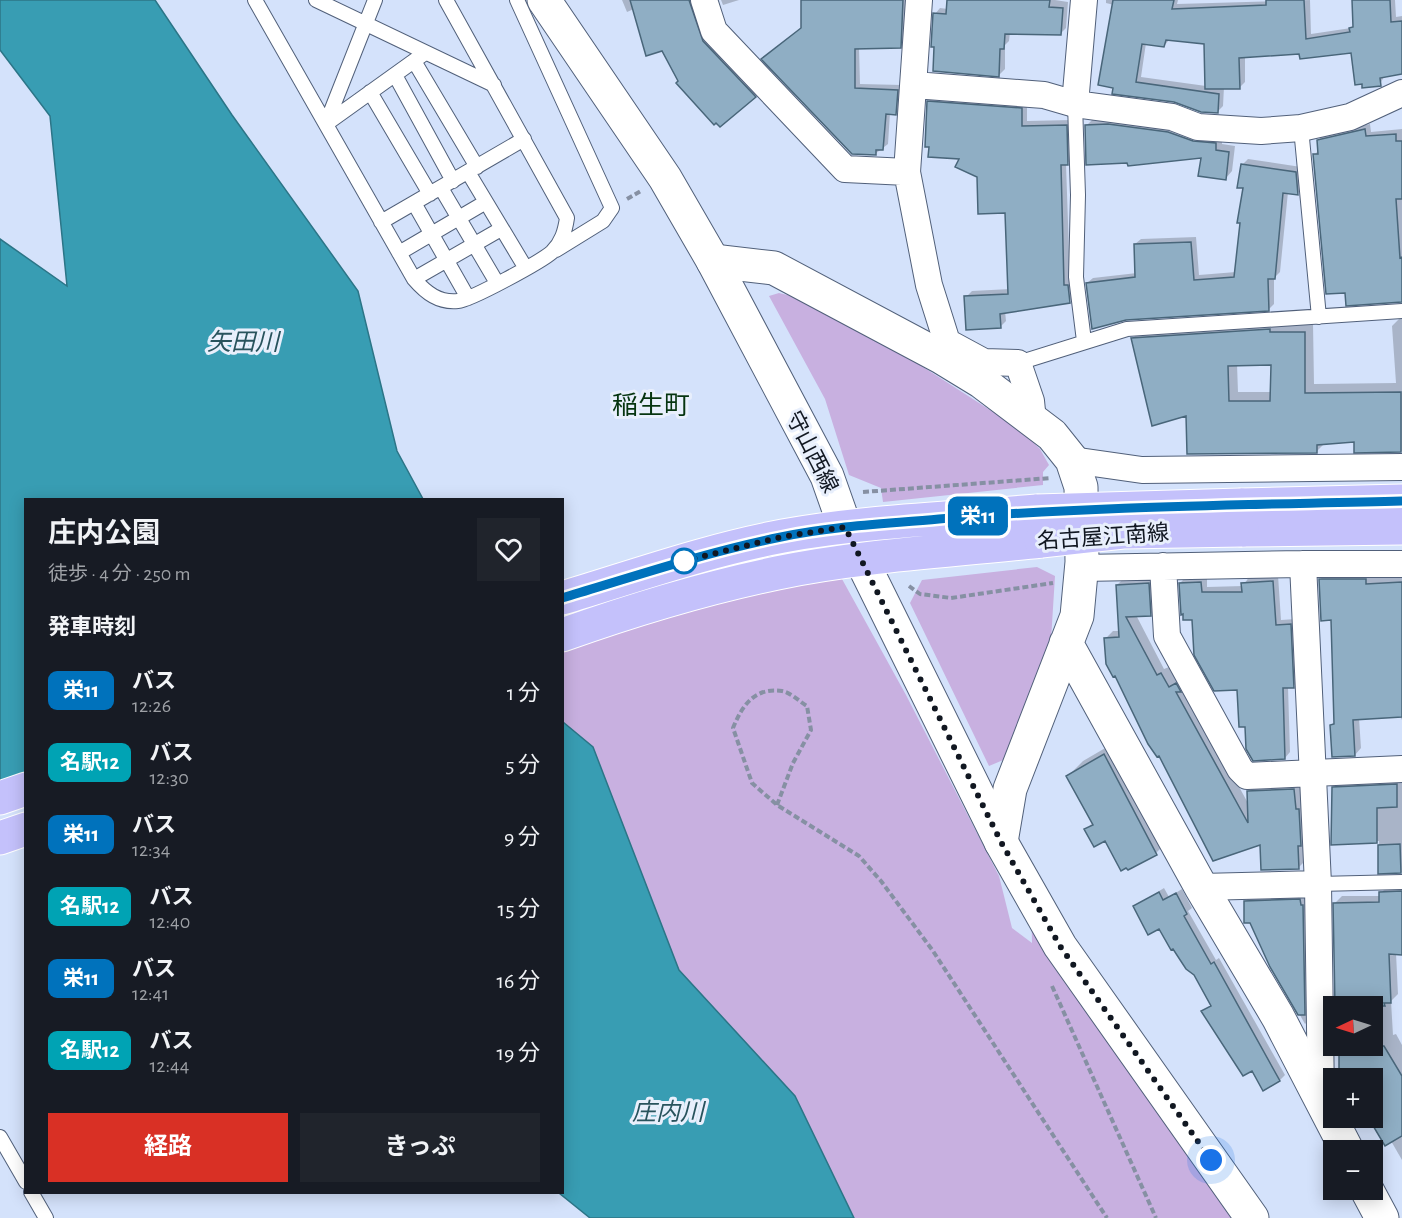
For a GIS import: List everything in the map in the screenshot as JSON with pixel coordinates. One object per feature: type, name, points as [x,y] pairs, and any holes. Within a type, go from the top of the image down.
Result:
[{"type":"main road","name":"名古屋江南線","points":[[564,597],[700,556],[834,528],[1039,526],[1123,532],[1402,501]]},
{"type":"main road","name":"名古屋江南線","points":[[1242,517],[1402,528]]},
{"type":"main road","name":"名古屋江南線","points":[[564,634],[707,590],[778,573],[1039,526]]},
{"type":"main road","points":[[0,798],[24,790]]},
{"type":"main road","points":[[0,838],[24,830]]},
{"type":"street","name":"守山西線","points":[[544,0],[665,178],[712,261],[827,476],[834,528],[849,562],[1060,946],[1252,1218]]},
{"type":"street","points":[[704,0],[714,31],[845,169],[907,172]]},
{"type":"street","points":[[919,0],[907,172],[929,285],[947,342],[984,362],[1018,363],[1031,401],[1033,421]]},
{"type":"street","points":[[1075,104],[1084,0]]},
{"type":"street","points":[[914,85],[1044,95],[1075,104],[1172,117],[1198,127],[1261,131],[1301,128],[1350,117],[1402,93]]},
{"type":"street","points":[[712,261],[774,268],[941,357],[982,382],[1052,435],[1064,469],[1082,487],[1071,575],[1077,616],[1011,789],[1001,842]]},
{"type":"street","points":[[1064,469],[1402,467]]},
{"type":"street","points":[[1303,564],[1318,884],[1321,1100]]},
{"type":"street","points":[[1071,575],[1163,566],[1402,564]]},
{"type":"street","points":[[1163,566],[1167,636],[1240,769],[1247,776],[1402,769]]},
{"type":"street","points":[[1066,643],[1201,887],[1278,1017],[1342,1140]]},
{"type":"street","points":[[1201,887],[1318,884]]},
{"type":"street","points":[[1372,1200],[1382,1218]]},
{"type":"lane","points":[[255,0],[414,279],[426,293],[444,301],[459,302],[497,283],[603,221],[612,208],[517,0]]},
{"type":"lane","points":[[316,0],[420,57],[494,85]]},
{"type":"lane","points":[[326,124],[375,0]]},
{"type":"lane","points":[[446,0],[567,218],[565,233],[552,252]]},
{"type":"lane","points":[[326,124],[420,57]]},
{"type":"lane","points":[[420,57],[486,202],[525,267]]},
{"type":"lane","points":[[395,75],[453,181]]},
{"type":"lane","points":[[370,92],[435,191],[459,218],[497,283]]},
{"type":"lane","points":[[1075,104],[1078,195],[1076,277],[1084,340]]},
{"type":"lane","points":[[1301,128],[1319,317]]},
{"type":"lane","points":[[381,222],[524,139]]},
{"type":"lane","points":[[399,253],[486,202]]},
{"type":"lane","points":[[414,203],[468,298]]},
{"type":"lane","points":[[414,279],[501,229]]},
{"type":"lane","points":[[1018,363],[1084,340],[1127,329],[1402,311]]},
{"type":"lane","points":[[1318,884],[1402,882]]},
{"type":"lane","points":[[0,1137],[24,1179]]},
{"type":"lane","points":[[32,1194],[46,1218]]},
{"type":"path","points":[[619,205],[644,189]]},
{"type":"path","points":[[863,492],[1064,469]]},
{"type":"path","points":[[909,586],[920,594],[951,598],[1071,575]]},
{"type":"path","points":[[777,805],[793,763],[811,730],[807,706],[783,691],[755,694],[742,707],[733,728],[752,783],[777,805],[859,856],[881,881],[933,951],[1107,1218]]},
{"type":"path","points":[[1047,975],[1156,1218]]},
{"type":"shaded area","points":[[779,293],[796,297],[878,338],[1021,430],[1040,449],[1049,465],[1043,472],[1043,485],[883,502],[881,488],[849,475],[825,399],[769,296]]},
{"type":"shaded area","points":[[832,550],[842,579],[906,695],[999,876],[1012,928],[1032,943],[1031,894],[1252,1218],[854,1218],[795,1096],[679,970],[593,747],[564,723],[564,620]]},
{"type":"shaded area","points":[[1037,567],[1055,576],[1051,640],[1008,758],[989,766],[910,603],[922,580]]},
{"type":"water","name":"矢田川","points":[[0,0],[155,0],[232,115],[358,291],[397,451],[422,498],[24,498],[24,807],[0,779],[0,239],[67,286],[50,116],[0,50]]},
{"type":"water","name":"庄内川","points":[[564,723],[593,747],[679,970],[795,1096],[854,1218],[590,1218],[560,1194],[564,1194]]},
{"type":"building","points":[[630,0],[689,0],[703,41],[756,97],[720,127],[716,123],[714,125],[676,83],[678,81],[662,51],[646,56]]},
{"type":"building","points":[[801,0],[903,0],[901,48],[855,49],[855,88],[898,90],[896,115],[886,114],[883,150],[876,150],[876,155],[852,154],[761,59],[801,28]]},
{"type":"building","points":[[947,0],[1050,0],[1049,7],[1063,8],[1061,35],[1005,34],[1004,49],[1000,49],[999,77],[933,71],[934,47],[931,47],[933,13],[946,14]]},
{"type":"building","points":[[1113,0],[1174,0],[1172,9],[1266,5],[1266,0],[1304,0],[1306,39],[1350,32],[1349,28],[1353,27],[1352,0],[1390,0],[1391,22],[1402,21],[1402,74],[1380,78],[1381,86],[1362,88],[1362,84],[1355,85],[1351,53],[1300,59],[1299,54],[1239,58],[1240,89],[1205,89],[1204,44],[1166,40],[1164,47],[1142,44],[1136,82],[1219,94],[1218,113],[1201,112],[1174,102],[1112,94],[1113,88],[1098,85]]},
{"type":"building","points":[[927,101],[1022,108],[1022,126],[1067,125],[1068,165],[1061,165],[1064,285],[1068,285],[1070,303],[1000,314],[1001,328],[966,330],[964,296],[1008,294],[1005,213],[978,214],[977,177],[955,167],[959,159],[928,157],[929,147],[925,147]]},
{"type":"building","points":[[1108,124],[1168,132],[1193,141],[1216,143],[1216,150],[1229,152],[1226,180],[1198,176],[1201,158],[1128,166],[1127,163],[1086,165],[1085,125]]},
{"type":"building","points":[[1365,129],[1366,136],[1396,134],[1396,141],[1402,141],[1402,199],[1396,199],[1400,258],[1402,257],[1402,302],[1346,306],[1345,293],[1326,294],[1313,154],[1318,154],[1317,140]]},
{"type":"building","points":[[1241,164],[1296,172],[1298,195],[1283,193],[1275,279],[1268,279],[1269,311],[1126,320],[1092,329],[1086,283],[1135,277],[1134,244],[1191,242],[1194,280],[1234,277],[1240,223],[1237,223],[1243,188],[1237,188]]},
{"type":"building","points":[[1270,329],[1270,332],[1305,332],[1305,393],[1401,392],[1401,452],[1354,453],[1354,442],[1317,445],[1317,453],[1187,454],[1186,416],[1152,426],[1131,338]],"holes":[[[1271,365],[1270,401],[1229,401],[1228,366]]]},
{"type":"building","points":[[1319,579],[1366,579],[1366,584],[1402,582],[1402,717],[1353,720],[1355,756],[1332,757],[1330,725],[1334,724],[1331,620],[1321,621]]},
{"type":"building","points":[[1273,581],[1276,625],[1291,624],[1294,688],[1283,688],[1285,759],[1253,761],[1246,749],[1245,727],[1239,727],[1237,690],[1214,691],[1194,655],[1192,620],[1183,620],[1183,614],[1181,615],[1179,583],[1201,582],[1202,592],[1242,592],[1241,583]]},
{"type":"building","points":[[1149,583],[1151,616],[1126,617],[1157,675],[1161,673],[1169,687],[1176,683],[1181,692],[1176,692],[1248,823],[1247,791],[1294,789],[1296,809],[1299,809],[1301,846],[1298,846],[1299,869],[1261,870],[1260,845],[1213,861],[1159,756],[1157,757],[1148,744],[1115,676],[1113,677],[1106,664],[1104,638],[1119,637],[1116,585]]},
{"type":"building","points":[[1104,754],[1157,855],[1128,870],[1126,868],[1121,871],[1105,841],[1094,847],[1084,829],[1093,825],[1066,776]]},
{"type":"building","points":[[1397,784],[1397,807],[1377,808],[1377,843],[1331,845],[1332,787]]},
{"type":"building","points":[[1400,844],[1401,873],[1378,874],[1378,845]]},
{"type":"building","points":[[1402,891],[1402,955],[1389,954],[1391,1003],[1384,1003],[1385,1006],[1383,1006],[1383,996],[1335,996],[1333,903],[1379,902],[1379,892]]},
{"type":"building","points":[[1159,892],[1163,900],[1176,893],[1187,914],[1184,916],[1211,964],[1214,962],[1280,1081],[1263,1091],[1252,1071],[1243,1076],[1201,1011],[1211,1006],[1194,975],[1186,969],[1173,949],[1171,950],[1159,929],[1148,935],[1133,906]]},
{"type":"building","points":[[1300,899],[1303,905],[1305,1015],[1298,1015],[1270,967],[1250,923],[1244,923],[1244,901]]},
{"type":"building","points":[[1384,1046],[1402,1076],[1402,1136],[1385,1146],[1374,1128],[1383,1128],[1383,1068],[1339,1068],[1339,1056],[1383,1056]]},
{"type":"bus line","name":"栄11","points":[[564,597],[700,556],[781,537],[845,527],[1037,511],[1147,506],[1402,501]]},
{"type":"district","name":"稲生町","points":[[651,406]]},
{"type":"route","points":[[684,561],[682,561],[781,537],[845,527],[1001,842],[1060,946],[1211,1160]]}]
